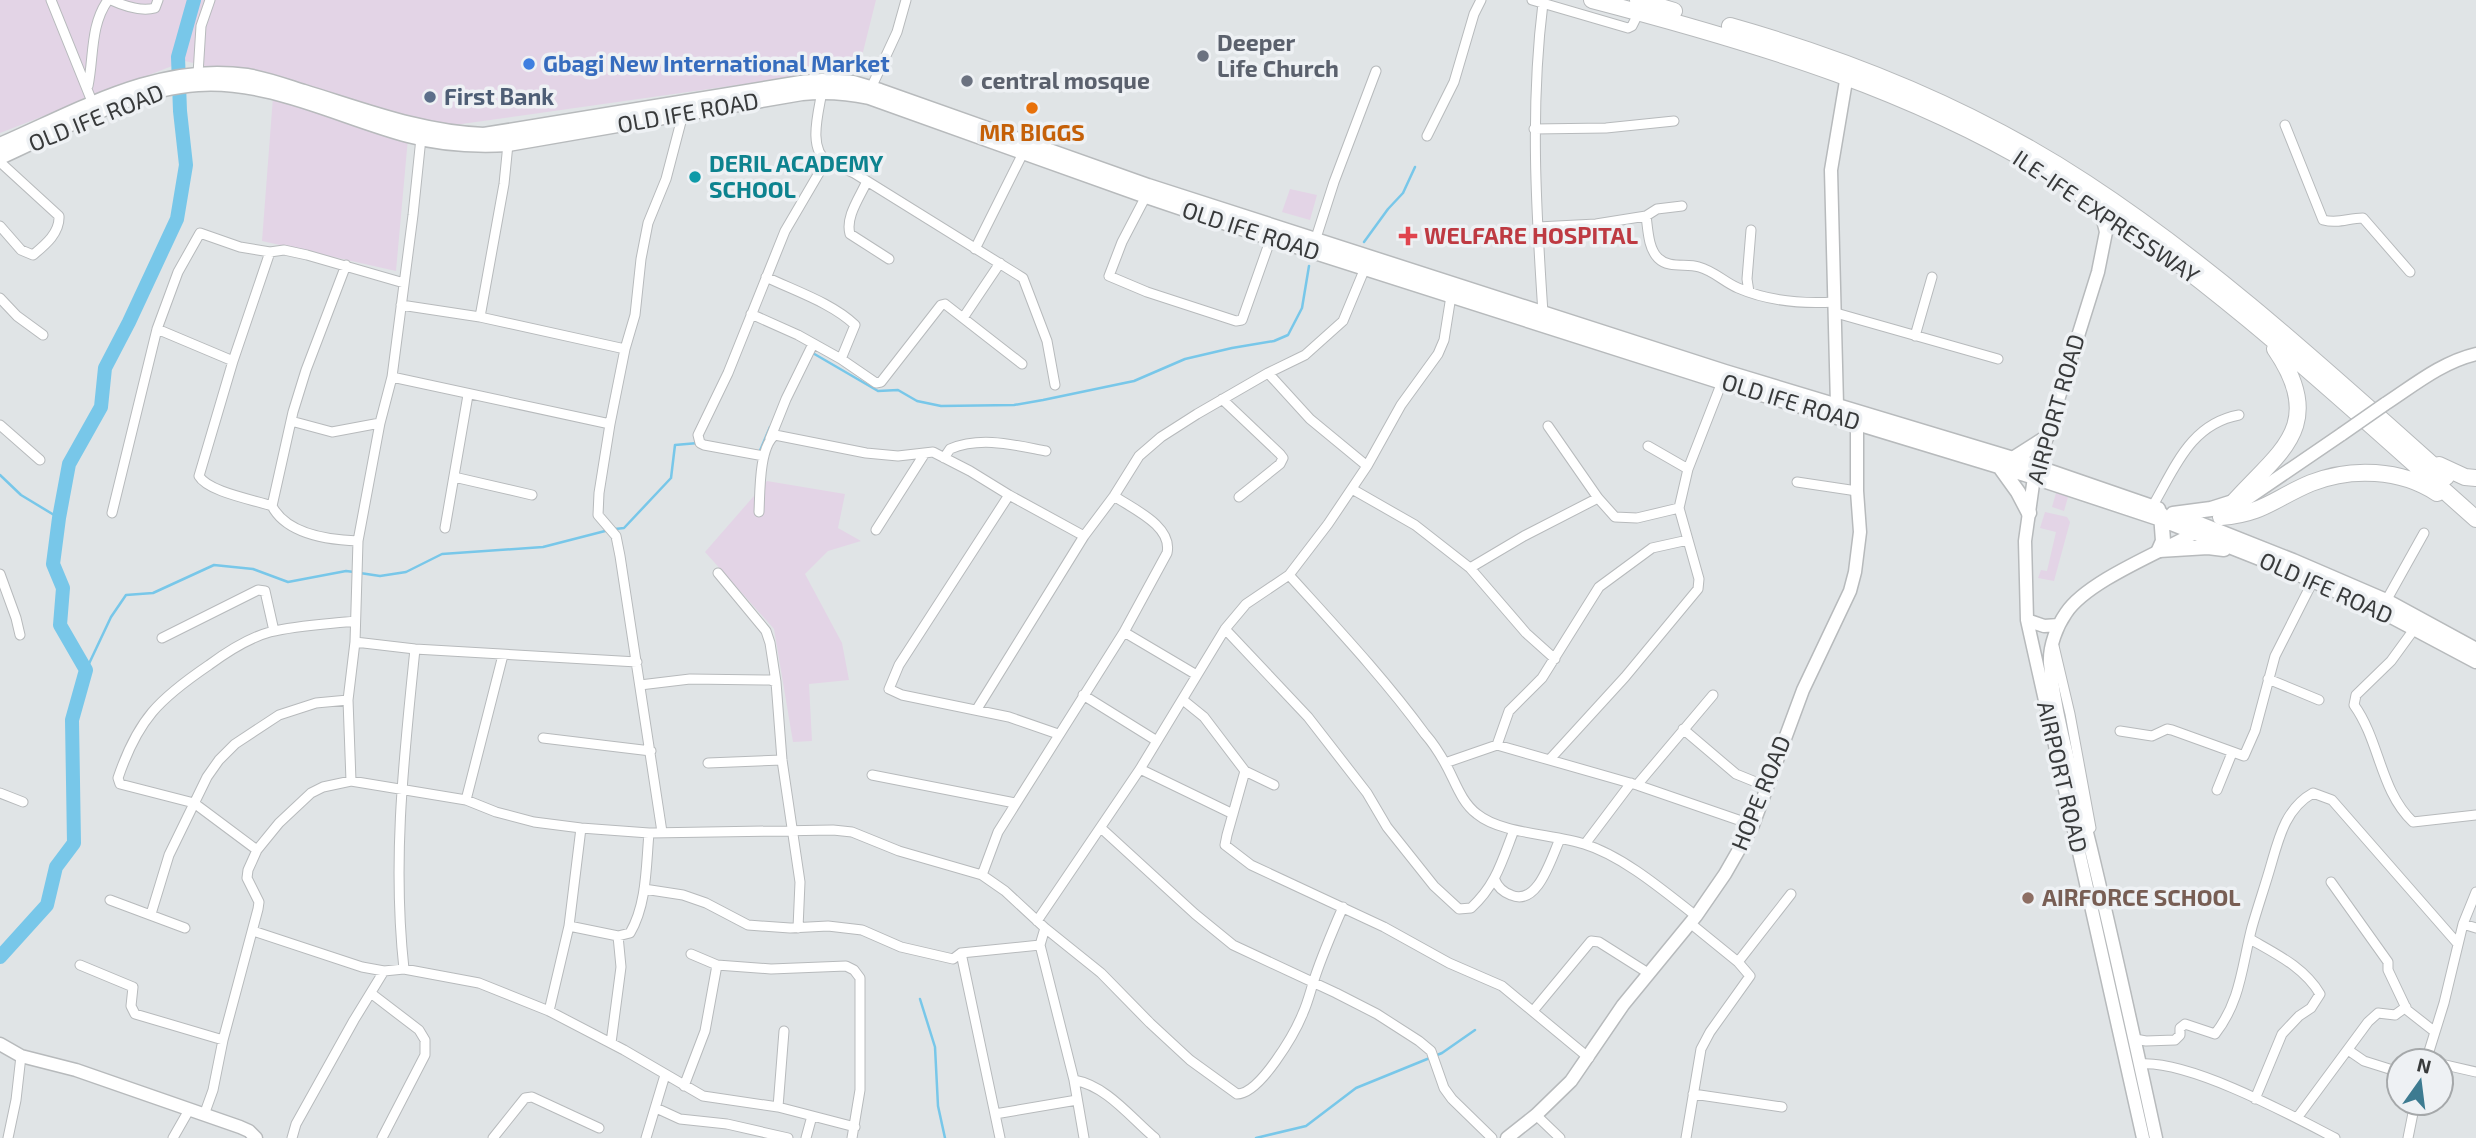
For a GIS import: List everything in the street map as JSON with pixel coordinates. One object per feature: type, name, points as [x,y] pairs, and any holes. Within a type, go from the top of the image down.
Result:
[{"type":"highway","name":"ILE-IFE EXPRESSWAY","points":[[1592,0],[1638,6],[1676,6],[1763,35],[1864,71],[1938,103],[2043,157],[2119,205],[2221,280],[2476,505]]},
{"type":"highway","name":"ILE-IFE EXPRESSWAY","points":[[1638,6],[1847,75],[1946,119],[2011,153],[2094,204],[2179,263],[2249,318],[2476,519]]},
{"type":"highway","points":[[2221,517],[2232,502],[2284,449],[2295,426],[2297,412],[2296,384],[2290,372],[2249,318]]},
{"type":"highway","points":[[2409,444],[2454,473],[2476,478]]},
{"type":"highway","points":[[2221,517],[2256,511],[2319,480],[2363,473],[2414,481],[2428,487],[2476,519]]},
{"type":"main road","points":[[1837,405],[1831,170],[1847,75]]},
{"type":"main road","name":"OLD IFE ROAD","points":[[1,165],[96,113],[178,81]]},
{"type":"main road","name":"OLD IFE ROAD","points":[[0,145],[93,104],[178,81],[225,84],[249,82],[411,125],[461,134],[484,135],[683,114],[822,91],[869,97],[1023,153],[1315,241],[1424,281],[1451,296],[1722,382],[2007,463]]},
{"type":"main road","name":"OLD IFE ROAD","points":[[249,82],[421,138],[460,145],[508,144],[801,83],[840,82],[871,88],[1085,170],[1146,197],[1365,268],[1543,313],[1837,405],[2162,512],[2382,611],[2476,661]]},
{"type":"main road","name":"AIRPORT ROAD","points":[[2094,204],[2106,232],[2098,272],[2035,472],[2025,541],[2027,620],[2081,829],[2116,949],[2156,1138]]},
{"type":"main road","points":[[2027,620],[2044,626],[2059,625],[2071,605],[2082,596],[2221,517],[2440,367],[2476,354]]},
{"type":"main road","name":"HOPE ROAD","points":[[1507,1138],[1536,1115],[1571,1081],[1623,1005],[1693,920],[1725,874],[1753,825],[1803,690],[1850,591],[1859,552],[1857,422]]},
{"type":"main road","points":[[2029,513],[2007,463],[2046,438]]},
{"type":"main road","points":[[2160,551],[2163,541],[2162,512],[2207,510],[2232,502]]},
{"type":"main road","points":[[2160,551],[2241,546],[2243,515]]},
{"type":"main road","name":"OLD IFE ROAD","points":[[2241,546],[2386,601],[2476,650]]},
{"type":"main road","name":"AIRPORT ROAD","points":[[2059,625],[2050,661],[2056,700],[2143,1138]]},
{"type":"main road","points":[[0,1044],[21,1056],[76,1070],[250,1131],[256,1138]]},
{"type":"street","points":[[51,0],[93,104]]},
{"type":"street","points":[[88,88],[99,14],[109,0],[150,10],[155,8],[158,0]]},
{"type":"street","points":[[178,81],[210,0]]},
{"type":"street","points":[[871,88],[897,32],[906,0]]},
{"type":"street","points":[[1427,136],[1454,82],[1470,26],[1481,0]]},
{"type":"street","points":[[1532,0],[1628,28],[1632,26],[1638,6]]},
{"type":"street","points":[[1543,3],[1537,51],[1534,129],[1543,313]]},
{"type":"street","points":[[1315,241],[1376,71]]},
{"type":"street","points":[[822,91],[816,142],[818,153],[827,161],[867,181],[1023,278],[1047,341],[1055,385]]},
{"type":"street","points":[[662,832],[616,536],[598,515],[610,424],[625,349],[635,315],[639,269],[648,223],[666,179],[683,114]]},
{"type":"street","points":[[1534,129],[1606,128],[1674,121]]},
{"type":"street","points":[[2285,125],[2323,220],[2335,223],[2363,218],[2410,272]]},
{"type":"street","points":[[351,781],[348,700],[355,642],[358,541],[380,423],[392,377],[421,138]]},
{"type":"street","points":[[480,317],[504,184],[508,144]]},
{"type":"street","points":[[975,249],[1023,153]]},
{"type":"street","points":[[764,456],[704,445],[700,443],[698,435],[728,373],[785,231],[827,161]]},
{"type":"street","points":[[0,226],[21,250],[33,255],[56,232],[60,221],[59,216],[35,192],[1,165]]},
{"type":"street","points":[[867,181],[849,220],[848,229],[850,234],[889,258]]},
{"type":"street","points":[[1146,197],[1122,242],[1109,276],[1147,292],[1236,321],[1242,320],[1271,238]]},
{"type":"street","points":[[1538,227],[1596,224],[1646,216],[1657,209],[1682,206]]},
{"type":"street","points":[[1646,216],[1654,253],[1666,264],[1703,268],[1724,282],[1749,292],[1788,302],[1835,307],[1915,336],[1998,359]]},
{"type":"street","points":[[1749,292],[1747,283],[1751,230]]},
{"type":"street","points":[[111,513],[157,329],[178,272],[200,233],[240,247],[270,252],[285,250],[404,283]]},
{"type":"street","points":[[270,252],[233,361],[200,477],[202,481],[221,490],[272,506],[281,519],[307,532],[331,540],[358,541]]},
{"type":"street","points":[[963,318],[1000,263]]},
{"type":"street","points":[[272,506],[291,421],[306,370],[346,265]]},
{"type":"street","points":[[977,709],[1084,536],[1139,456],[1151,445],[1222,399],[1305,355],[1343,321],[1365,268]]},
{"type":"street","points":[[766,276],[831,309],[855,325],[841,359]]},
{"type":"street","points":[[1915,336],[1932,277]]},
{"type":"street","points":[[1037,921],[1140,769],[1183,700],[1195,674],[1225,629],[1246,604],[1289,575],[1352,489],[1401,405],[1438,354],[1444,340],[1451,296]]},
{"type":"street","points":[[0,298],[43,335]]},
{"type":"street","points":[[401,305],[480,317],[625,349]]},
{"type":"street","points":[[751,314],[841,359],[871,380],[881,382],[941,305],[948,306],[1022,364]]},
{"type":"street","points":[[157,329],[233,361]]},
{"type":"street","points":[[759,512],[764,456],[781,411],[813,344]]},
{"type":"street","points":[[1268,373],[1310,419],[1367,466]]},
{"type":"street","points":[[392,377],[610,424]]},
{"type":"street","points":[[1551,758],[1625,677],[1698,589],[1699,579],[1679,509],[1688,469],[1722,382]]},
{"type":"street","points":[[444,528],[468,395]]},
{"type":"street","points":[[1222,399],[1283,458],[1280,464],[1238,498]]},
{"type":"street","points":[[2162,512],[2190,441],[2222,418],[2239,415]]},
{"type":"street","points":[[291,421],[332,432],[380,423]]},
{"type":"street","points":[[0,425],[40,460]]},
{"type":"street","points":[[1548,426],[1611,513],[1621,519],[1679,509]]},
{"type":"street","points":[[770,439],[775,435],[786,436],[866,453],[898,456],[933,452],[1084,536]]},
{"type":"street","points":[[944,458],[950,449],[971,442],[1002,443],[1046,451]]},
{"type":"street","points":[[1648,446],[1688,469]]},
{"type":"street","points":[[876,530],[925,453]]},
{"type":"street","points":[[454,477],[532,495]]},
{"type":"street","points":[[1797,482],[1857,491]]},
{"type":"street","points":[[1352,489],[1415,525],[1470,568],[1526,633],[1555,659]]},
{"type":"street","points":[[1009,495],[899,665],[889,686],[891,691],[902,695],[1023,720],[1058,734]]},
{"type":"street","points":[[982,874],[998,832],[1124,632],[1163,561],[1168,545],[1161,530],[1114,496]]},
{"type":"street","points":[[1470,568],[1524,536],[1598,498]]},
{"type":"street","points":[[2386,601],[2424,533]]},
{"type":"street","points":[[1497,744],[1509,711],[1542,678],[1583,609],[1606,579],[1652,548],[1688,540]]},
{"type":"street","points":[[718,573],[766,631],[770,643],[782,760],[800,882],[798,928]]},
{"type":"street","points":[[0,574],[20,635]]},
{"type":"street","points":[[1289,575],[1379,676],[1426,734],[1462,796],[1477,815],[1514,830],[1585,844],[1648,878],[1748,972],[1750,979],[1710,1032],[1701,1049],[1686,1138]]},
{"type":"street","points":[[2120,731],[2152,736],[2167,729],[2172,730],[2244,756],[2255,731],[2275,656],[2313,580]]},
{"type":"street","points":[[162,638],[258,590],[264,591],[274,631]]},
{"type":"street","points":[[257,850],[194,803],[120,784],[118,778],[129,746],[143,723],[174,690],[248,640],[274,631],[355,621]]},
{"type":"street","points":[[2415,628],[2391,661],[2356,695],[2354,705],[2362,717],[2382,771],[2401,811],[2413,822],[2476,815]]},
{"type":"street","points":[[1225,629],[1308,717],[1367,793],[1387,827],[1452,905],[1459,909],[1471,908],[1485,896],[1495,880],[1514,830]]},
{"type":"street","points":[[1124,632],[1195,674]]},
{"type":"street","points":[[355,642],[415,649],[637,662]]},
{"type":"street","points":[[2053,642],[2070,714],[2096,856],[2117,940],[2116,949]]},
{"type":"street","points":[[404,969],[398,864],[400,789],[415,649]]},
{"type":"street","points":[[467,800],[503,655]]},
{"type":"street","points":[[640,685],[690,679],[776,682]]},
{"type":"street","points":[[2268,679],[2319,701]]},
{"type":"street","points":[[1083,695],[1157,741]]},
{"type":"street","points":[[1585,844],[1713,695]]},
{"type":"street","points":[[151,914],[169,855],[206,777],[219,760],[248,735],[279,715],[316,703],[348,700]]},
{"type":"street","points":[[1183,700],[1204,717],[1245,771],[1274,785]]},
{"type":"street","points":[[1683,729],[1736,774],[1768,787]]},
{"type":"street","points":[[543,738],[651,751]]},
{"type":"street","points":[[1445,763],[1497,744],[1634,784],[1753,825]]},
{"type":"street","points":[[2217,790],[2232,753]]},
{"type":"street","points":[[708,763],[782,760]]},
{"type":"street","points":[[1140,769],[1233,814]]},
{"type":"street","points":[[1245,771],[1225,845],[1234,853],[1251,865],[1384,926],[1440,959],[1502,986],[1589,1058]]},
{"type":"street","points":[[873,775],[1015,803]]},
{"type":"street","points":[[204,1115],[216,1077],[259,902],[247,878],[248,870],[257,850],[311,793],[323,787],[351,781],[467,800],[496,813],[534,822],[581,828],[649,834],[832,830],[852,832],[900,851],[982,874],[1101,973],[1182,1053],[1237,1094],[1243,1094],[1252,1088],[1290,1040],[1304,1012],[1343,907]]},
{"type":"street","points":[[0,793],[23,802]]},
{"type":"street","points":[[2135,1039],[2175,1040],[2180,1035],[2180,1028],[2185,1024],[2215,1034],[2237,993],[2279,836],[2290,813],[2313,793],[2332,800],[2458,944]]},
{"type":"street","points":[[549,1011],[569,926],[581,828]]},
{"type":"street","points":[[1101,828],[1233,945],[1377,1014],[1419,1041],[1430,1051],[1444,1088],[1452,1099],[1492,1138]]},
{"type":"street","points":[[569,926],[618,936],[630,933],[635,925],[644,889],[649,834]]},
{"type":"street","points":[[1495,880],[1500,889],[1513,897],[1525,898],[1530,895],[1560,839]]},
{"type":"street","points":[[2331,882],[2388,962],[2388,970],[2406,1007],[2435,1032]]},
{"type":"street","points":[[644,889],[683,895],[706,903],[748,925],[798,928],[828,926],[862,930],[901,947],[953,959],[961,953],[1040,945]]},
{"type":"street","points":[[2431,1047],[2463,924],[2476,892]]},
{"type":"street","points":[[1738,962],[1791,894]]},
{"type":"street","points":[[110,900],[184,928]]},
{"type":"street","points":[[2463,924],[2476,928]]},
{"type":"street","points":[[1045,928],[1040,945],[1074,1080],[1084,1138]]},
{"type":"street","points":[[253,931],[362,967],[384,971],[404,969],[479,982],[549,1011],[611,1042],[703,1096],[778,1107],[855,1127]]},
{"type":"street","points":[[611,1042],[621,967],[618,936]]},
{"type":"street","points":[[2250,939],[2289,961],[2314,984],[2319,994],[2311,1008],[2282,1034],[2255,1099]]},
{"type":"street","points":[[1533,1011],[1591,942],[1599,942],[1648,973]]},
{"type":"street","points":[[961,953],[1000,1138]]},
{"type":"street","points":[[691,954],[717,965],[771,969],[846,967],[855,970],[860,978],[860,1090],[852,1138]]},
{"type":"street","points":[[80,965],[133,986],[131,1006],[135,1014],[223,1040]]},
{"type":"street","points":[[684,1086],[705,1031],[717,965]]},
{"type":"street","points":[[292,1138],[296,1124],[384,971]]},
{"type":"street","points":[[372,994],[419,1030],[425,1040],[425,1055],[382,1138]]},
{"type":"street","points":[[2297,1118],[2356,1037],[2378,1013],[2395,1015],[2406,1007]]},
{"type":"street","points":[[778,1107],[784,1031]]},
{"type":"street","points":[[2348,1050],[2364,1060],[2385,1067]]},
{"type":"street","points":[[8,1138],[21,1056]]},
{"type":"street","points":[[2140,1064],[2154,1063],[2187,1070],[2297,1118],[2334,1138]]},
{"type":"street","points":[[2455,1067],[2476,1072]]},
{"type":"street","points":[[646,1138],[665,1075]]},
{"type":"street","points":[[1074,1080],[1087,1082],[1103,1091],[1155,1138]]},
{"type":"street","points":[[1693,1094],[1782,1107]]},
{"type":"street","points":[[493,1138],[525,1098],[532,1097],[599,1128]]},
{"type":"street","points":[[995,1114],[1077,1100]]},
{"type":"street","points":[[656,1108],[680,1119],[727,1124],[788,1138]]},
{"type":"street","points":[[173,1138],[189,1110]]},
{"type":"street","points":[[1536,1115],[1560,1138]]},
{"type":"street","points":[[807,1138],[812,1116]]},
{"type":"street","points":[[2408,1138],[2413,1117]]},
{"type":"shaded area","name":"Gbagi New International Market","points":[[0,0],[876,0],[859,68],[447,126],[185,61],[0,133]]},
{"type":"shaded area","points":[[273,97],[408,138],[396,271],[262,241]]},
{"type":"shaded area","points":[[1290,189],[1317,195],[1310,220],[1282,212]]},
{"type":"shaded area","points":[[767,481],[845,494],[838,528],[861,541],[828,551],[805,574],[842,643],[849,680],[809,684],[812,741],[793,742],[774,629],[705,552]]},
{"type":"shaded area","points":[[2056,493],[2068,497],[2064,511],[2052,507]]},
{"type":"shaded area","points":[[2045,512],[2067,517],[2070,522],[2054,581],[2038,578],[2041,570],[2047,571],[2056,532],[2040,528]]},
{"type":"waterway","points":[[0,957],[47,905],[56,867],[74,843],[72,720],[86,670],[60,625],[63,588],[53,564],[59,518],[69,464],[101,407],[105,368],[177,219],[186,165],[178,57],[194,0]]},
{"type":"waterway","points":[[1364,242],[1403,193],[1415,167]]},
{"type":"waterway","points":[[811,352],[878,391],[898,390],[917,401],[941,406],[1014,405],[1043,400],[1134,381],[1185,359],[1274,341],[1288,335],[1302,308],[1309,266]]},
{"type":"waterway","points":[[759,453],[770,427]]},
{"type":"waterway","points":[[615,529],[624,528],[671,478],[675,445],[698,443]]},
{"type":"waterway","points":[[0,475],[21,495],[59,518]]},
{"type":"waterway","points":[[360,573],[380,576],[406,572],[442,554],[543,547],[609,530]]},
{"type":"waterway","points":[[86,670],[111,617],[126,595],[153,593],[214,565],[253,569],[288,582],[346,571],[354,572]]},
{"type":"waterway","points":[[920,999],[935,1047],[938,1106],[945,1138]]},
{"type":"waterway","points":[[1256,1138],[1306,1126],[1356,1088],[1442,1053],[1475,1030]]},
{"type":"place","name":"Deeper Life Church","points":[[1203,56]]},
{"type":"place","name":"Gbagi New International Market","points":[[529,64]]},
{"type":"place","name":"central mosque","points":[[967,81]]},
{"type":"place","name":"First Bank","points":[[430,97]]},
{"type":"place","name":"MR BIGGS","points":[[1032,108]]},
{"type":"place","name":"DERIL ACADEMY SCHOOL","points":[[695,177]]},
{"type":"place","name":"WELFARE HOSPITAL","points":[[1408,236]]},
{"type":"place","name":"AIRFORCE SCHOOL","points":[[2028,898]]}]
